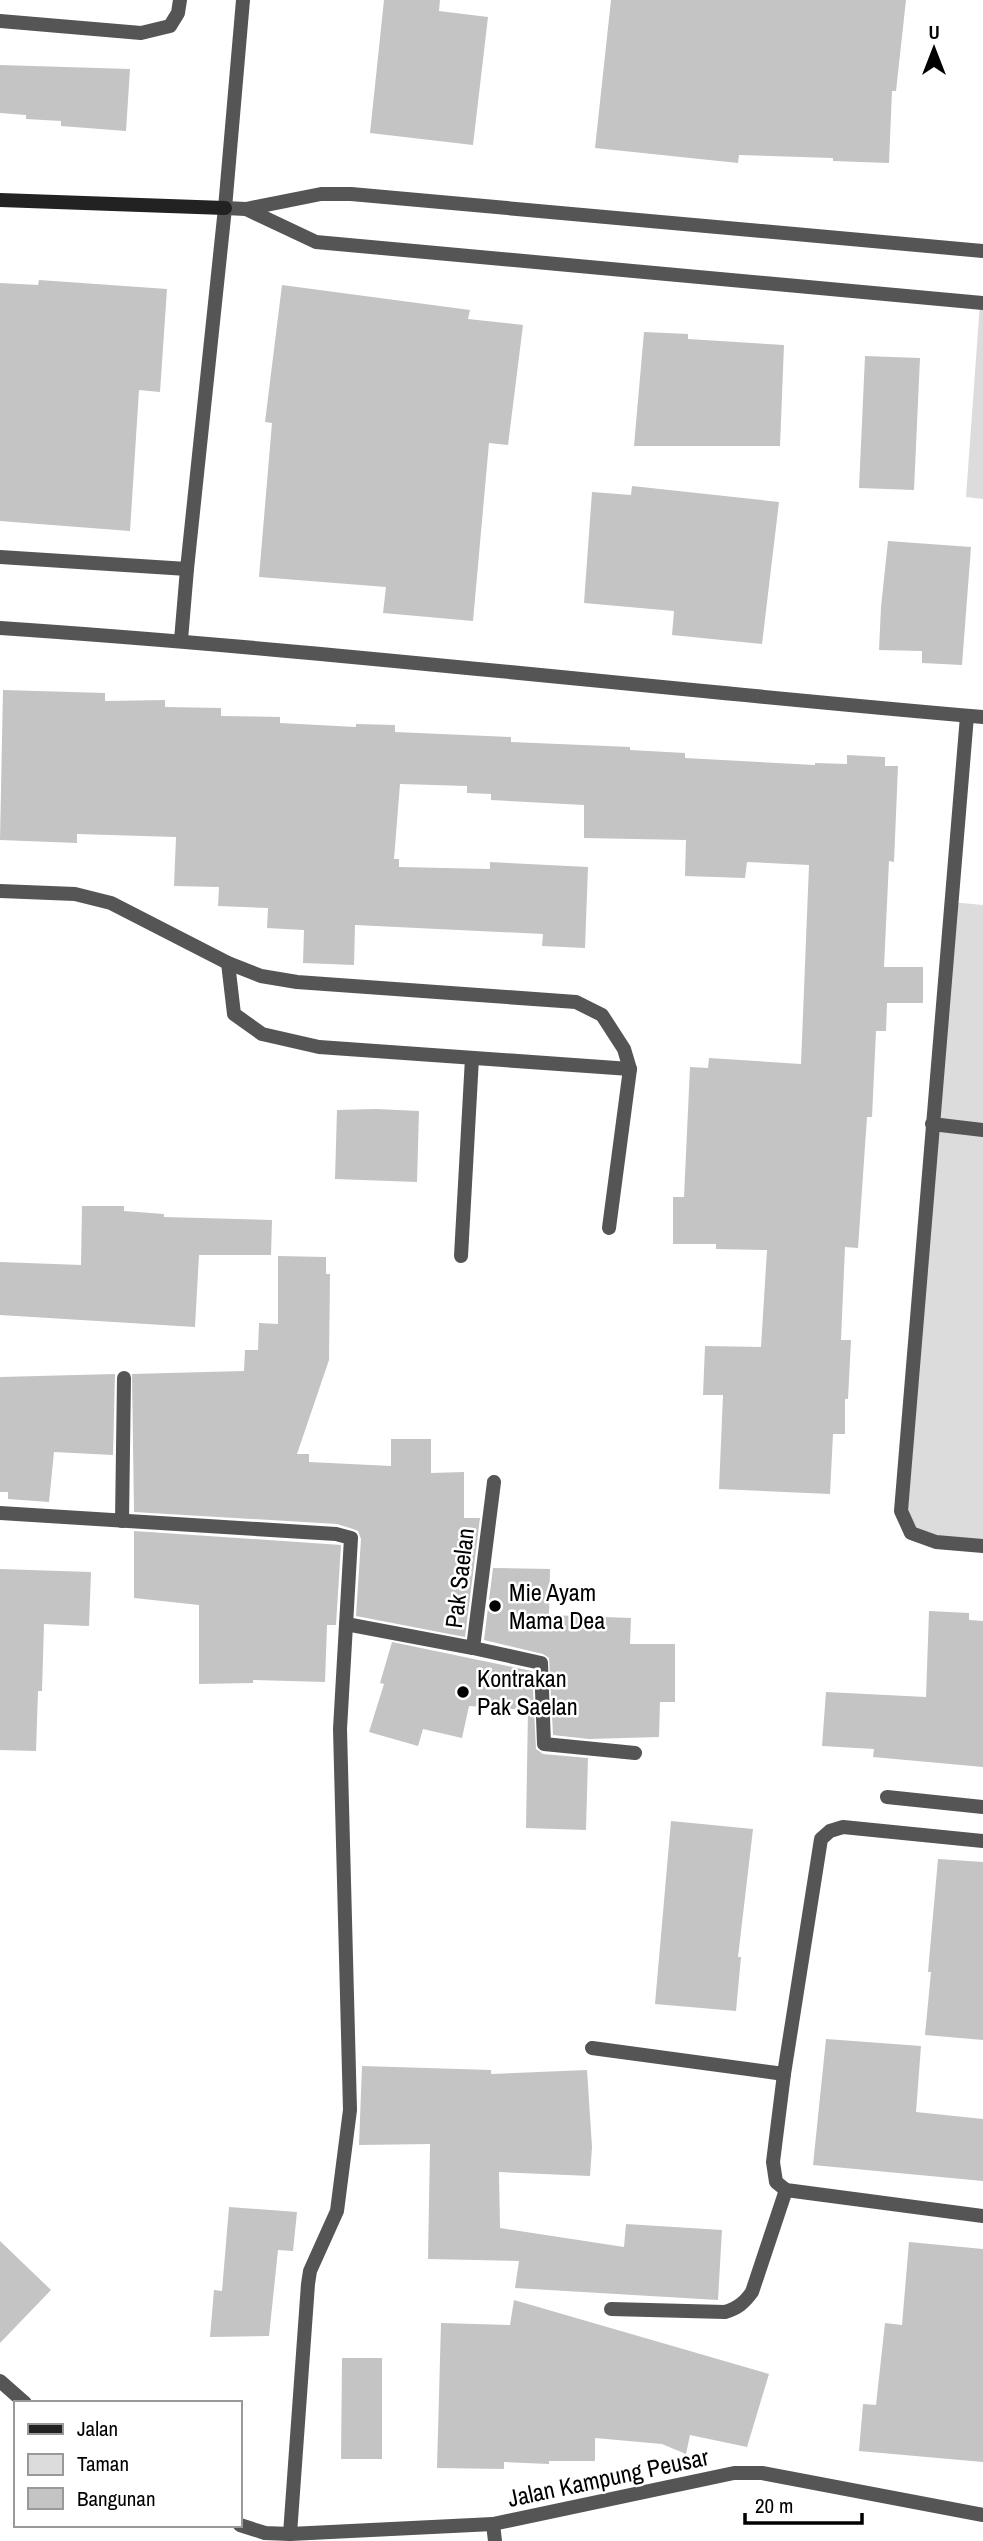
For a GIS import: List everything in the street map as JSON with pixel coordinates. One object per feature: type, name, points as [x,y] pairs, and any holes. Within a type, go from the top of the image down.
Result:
[{"type":"street","points":[[0,21],[141,33],[170,26],[178,13],[180,0]]},
{"type":"street","points":[[181,640],[225,208],[243,0]]},
{"type":"street","points":[[0,200],[246,209],[321,194],[351,194],[983,250]]},
{"type":"street","points":[[246,209],[316,242],[983,303]]},
{"type":"street","points":[[0,557],[187,569]]},
{"type":"street","points":[[0,628],[181,640],[677,690],[983,717]]},
{"type":"street","points":[[967,716],[901,1511],[911,1532],[936,1542],[983,1546]]},
{"type":"street","points":[[0,891],[75,894],[111,903],[228,963],[261,976],[297,982],[576,1002],[602,1015],[624,1049],[630,1069],[609,1228]]},
{"type":"street","points":[[228,963],[234,1014],[262,1034],[319,1047],[630,1069]]},
{"type":"street","points":[[460,1256],[472,1058]]},
{"type":"street","points":[[932,1124],[983,1130]]},
{"type":"street","points":[[122,1521],[124,1378]]},
{"type":"street","name":"Pak Saelan","points":[[494,1482],[473,1648],[541,1663],[544,1744],[635,1753]]},
{"type":"street","points":[[0,1513],[336,1534],[351,1538],[340,1729],[350,2110],[337,2211],[310,2272],[308,2284],[290,2534]]},
{"type":"street","points":[[346,1624],[473,1648]]},
{"type":"street","points":[[887,1797],[983,1807]]},
{"type":"street","points":[[983,1841],[842,1827],[830,1831],[821,1839],[773,2162],[776,2182],[786,2190],[983,2216]]},
{"type":"street","points":[[592,2048],[784,2074]]},
{"type":"street","points":[[611,2309],[725,2312],[736,2308],[752,2292],[786,2190]]},
{"type":"street","points":[[0,2381],[23,2401]]},
{"type":"street","name":"Jalan Kampung Peusar","points":[[242,2526],[265,2537],[493,2524],[734,2473],[762,2473],[983,2515]]},
{"type":"street","points":[[493,2524],[495,2541]]},
{"type":"green space","points":[[980,303],[983,303],[983,499],[966,497]]},
{"type":"green space","points":[[951,902],[983,905],[983,1546],[911,1533],[901,1511]]},
{"type":"building","points":[[384,0],[440,0],[439,11],[488,17],[473,145],[370,133]]},
{"type":"building","points":[[611,0],[906,0],[896,91],[892,91],[889,163],[739,155],[738,163],[595,148]]},
{"type":"building","points":[[0,65],[130,69],[126,131],[61,126],[61,121],[26,119],[26,115],[0,113]]},
{"type":"building","points":[[39,280],[167,289],[160,392],[139,390],[130,531],[0,521],[0,283],[38,285]]},
{"type":"building","points":[[282,285],[470,310],[468,319],[523,325],[508,445],[489,443],[473,621],[383,613],[386,587],[259,577],[272,423],[265,422]]},
{"type":"building","points":[[644,332],[688,334],[688,339],[784,345],[780,446],[634,446]]},
{"type":"building","points":[[865,356],[920,358],[914,490],[859,488]]},
{"type":"building","points":[[632,486],[779,502],[762,644],[672,635],[674,611],[584,603],[592,492],[631,495]]},
{"type":"building","points":[[888,541],[971,547],[962,665],[922,663],[922,651],[879,650]]},
{"type":"building","points":[[3,690],[105,693],[105,701],[165,700],[165,707],[221,708],[221,716],[280,717],[280,723],[356,727],[356,724],[395,725],[395,732],[511,737],[511,742],[630,747],[630,750],[685,753],[685,758],[815,765],[847,764],[847,755],[885,757],[885,766],[898,766],[894,862],[889,861],[884,967],[923,967],[923,1003],[887,1003],[886,1031],[876,1031],[872,1117],[867,1117],[858,1248],[845,1247],[841,1340],[851,1340],[848,1399],[845,1399],[845,1434],[833,1434],[830,1494],[719,1489],[723,1395],[703,1395],[705,1346],[761,1347],[767,1250],[716,1249],[716,1244],[673,1244],[673,1197],[684,1197],[690,1067],[708,1068],[709,1058],[801,1064],[809,865],[747,862],[745,878],[685,876],[686,840],[584,838],[584,805],[491,800],[491,794],[467,793],[467,786],[400,784],[394,859],[399,859],[399,867],[490,869],[490,862],[588,867],[585,948],[542,946],[543,934],[355,925],[354,965],[303,963],[304,930],[267,928],[268,908],[218,906],[219,887],[174,886],[176,837],[77,834],[77,843],[0,840]]},
{"type":"building","points":[[337,1110],[419,1111],[417,1182],[335,1179]]},
{"type":"building","points":[[82,1206],[124,1206],[124,1211],[164,1214],[164,1217],[272,1220],[271,1255],[199,1255],[195,1327],[0,1315],[0,1262],[81,1265]]},
{"type":"building","points":[[278,1256],[326,1257],[326,1274],[330,1274],[329,1360],[297,1454],[309,1454],[309,1462],[391,1466],[391,1439],[431,1439],[431,1473],[464,1472],[464,1518],[480,1518],[465,1637],[356,1616],[361,1539],[358,1531],[353,1529],[337,1524],[134,1512],[132,1374],[244,1371],[245,1350],[258,1350],[259,1323],[278,1324]]},
{"type":"building","points":[[115,1374],[113,1455],[54,1452],[49,1502],[8,1499],[8,1492],[0,1492],[0,1377]]},
{"type":"building","points":[[134,1531],[341,1545],[336,1625],[327,1625],[325,1682],[253,1680],[253,1683],[199,1684],[199,1605],[134,1598]]},
{"type":"building","points":[[493,1568],[550,1569],[549,1615],[631,1618],[630,1644],[675,1644],[675,1702],[660,1702],[659,1737],[589,1739],[553,1735],[549,1658],[543,1654],[484,1640]]},
{"type":"building","points":[[0,1569],[91,1572],[89,1626],[44,1624],[42,1691],[38,1691],[36,1751],[0,1750]]},
{"type":"building","points":[[929,1611],[969,1613],[969,1620],[983,1621],[983,1767],[873,1757],[874,1749],[822,1746],[826,1692],[926,1697]]},
{"type":"building","points":[[392,1642],[532,1671],[536,1749],[543,1754],[588,1758],[586,1830],[526,1828],[528,1710],[469,1706],[462,1738],[423,1729],[418,1746],[369,1732],[384,1684],[380,1683]]},
{"type":"building","points":[[671,1821],[753,1829],[738,1957],[741,1957],[736,2011],[655,2004]]},
{"type":"building","points":[[938,1859],[983,1862],[983,2040],[925,2035]]},
{"type":"building","points":[[826,2039],[921,2046],[916,2112],[983,2119],[983,2181],[813,2165]]},
{"type":"building","points":[[362,2066],[491,2070],[491,2074],[587,2070],[592,2147],[590,2176],[499,2172],[500,2228],[624,2247],[626,2224],[722,2230],[718,2300],[515,2288],[519,2261],[428,2259],[430,2144],[359,2145]]},
{"type":"building","points":[[229,2207],[297,2212],[293,2251],[278,2250],[269,2336],[210,2337],[214,2290],[222,2291]]},
{"type":"building","points":[[0,2241],[51,2290],[0,2343]]},
{"type":"building","points":[[909,2242],[983,2249],[983,2462],[859,2451],[863,2404],[876,2405],[885,2323],[902,2325]]},
{"type":"building","points":[[514,2300],[769,2374],[747,2447],[690,2435],[686,2454],[662,2444],[595,2438],[595,2461],[549,2461],[549,2464],[504,2462],[504,2469],[437,2468],[441,2323],[510,2325]]},
{"type":"building","points":[[342,2358],[382,2358],[382,2459],[341,2459]]},
{"type":"place","name":"Mie Ayam Mama Dea","points":[[495,1606]]},
{"type":"place","name":"Kontrakan Pak Saelan","points":[[463,1692]]}]
